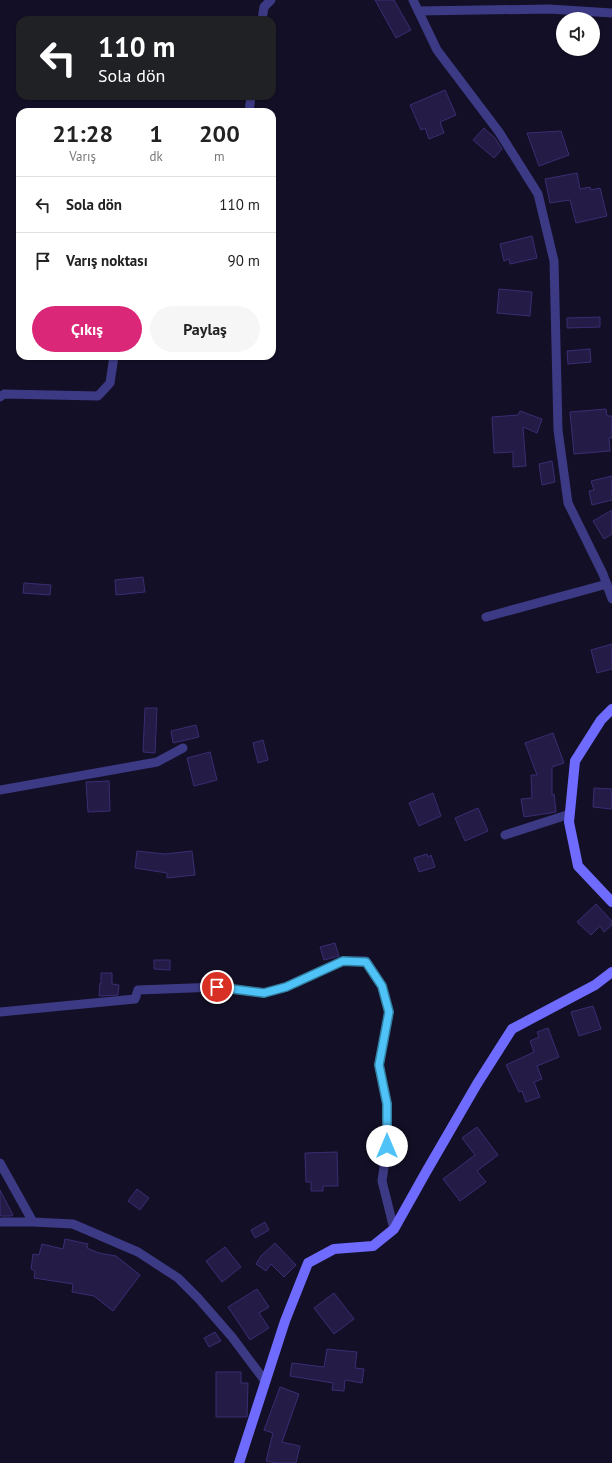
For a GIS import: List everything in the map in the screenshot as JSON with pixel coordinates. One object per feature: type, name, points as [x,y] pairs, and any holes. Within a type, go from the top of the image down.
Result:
[{"type":"street","points":[[263,16],[264,6],[271,0]]},
{"type":"street","points":[[413,0],[437,50],[499,132],[538,194],[554,261],[558,430],[568,503],[603,574],[612,599]]},
{"type":"street","points":[[418,11],[549,9],[612,13]]},
{"type":"street","points":[[0,397],[4,394],[98,396],[110,383],[113,360]]},
{"type":"street","points":[[486,617],[607,584]]},
{"type":"street","points":[[612,709],[601,720],[575,761],[569,822],[578,866],[612,902]]},
{"type":"street","points":[[0,790],[157,762],[183,748]]},
{"type":"street","points":[[505,835],[570,814]]},
{"type":"street","points":[[0,1012],[135,999],[138,990],[217,987],[264,993],[286,987],[343,961],[366,962],[382,986],[389,1012],[379,1065],[387,1104],[387,1146],[382,1181],[394,1229]]},
{"type":"street","points":[[239,1463],[285,1321],[308,1263],[334,1248],[373,1246],[394,1229],[477,1084],[512,1029],[595,985],[612,972]]},
{"type":"street","points":[[0,1164],[33,1222]]},
{"type":"street","points":[[0,1222],[73,1224],[138,1252],[178,1278],[198,1298],[232,1337],[265,1381]]},
{"type":"building","points":[[375,0],[394,0],[411,30],[396,38]]},
{"type":"building","points":[[445,90],[456,115],[440,122],[444,133],[429,139],[425,128],[421,130],[410,105]]},
{"type":"building","points":[[484,128],[495,138],[502,149],[494,158],[473,140]]},
{"type":"building","points":[[561,131],[569,155],[539,166],[527,133]]},
{"type":"building","points":[[577,173],[580,189],[590,187],[591,190],[600,188],[607,216],[576,223],[570,200],[550,203],[545,179]]},
{"type":"building","points":[[532,236],[537,258],[510,264],[509,259],[504,261],[500,244]]},
{"type":"building","points":[[499,289],[532,292],[530,316],[497,313]]},
{"type":"building","points":[[600,317],[600,327],[567,328],[567,318]]},
{"type":"building","points":[[590,349],[591,362],[568,364],[567,351]]},
{"type":"building","points":[[606,409],[607,416],[612,416],[612,438],[609,438],[610,451],[574,454],[570,412]]},
{"type":"building","points":[[520,411],[542,419],[537,433],[523,427],[526,466],[513,467],[513,452],[494,453],[492,417],[518,415]]},
{"type":"building","points":[[552,461],[555,482],[542,485],[539,464]]},
{"type":"building","points":[[612,476],[612,500],[592,505],[589,491],[594,490],[591,481]]},
{"type":"building","points":[[612,510],[612,534],[604,539],[593,521]]},
{"type":"building","points":[[143,577],[145,592],[116,595],[115,580]]},
{"type":"building","points":[[24,583],[51,585],[50,595],[23,593]]},
{"type":"building","points":[[612,644],[612,669],[597,673],[591,650]]},
{"type":"building","points":[[145,708],[157,708],[155,753],[143,752]]},
{"type":"building","points":[[196,725],[199,737],[173,743],[171,731]]},
{"type":"building","points":[[553,733],[564,763],[552,767],[552,795],[554,794],[556,812],[524,817],[521,799],[532,798],[531,775],[537,775],[525,743]]},
{"type":"building","points":[[263,740],[268,760],[258,763],[253,743]]},
{"type":"building","points":[[210,752],[217,780],[194,786],[187,758]]},
{"type":"building","points":[[109,781],[110,811],[88,812],[86,782]]},
{"type":"building","points":[[594,788],[612,789],[612,809],[593,807]]},
{"type":"building","points":[[433,793],[441,816],[419,826],[409,803]]},
{"type":"building","points":[[478,808],[488,831],[465,841],[455,818]]},
{"type":"building","points":[[137,851],[165,854],[192,851],[195,875],[167,878],[167,873],[135,868]]},
{"type":"building","points":[[427,854],[428,857],[431,855],[435,867],[419,872],[414,858]]},
{"type":"building","points":[[596,904],[612,921],[612,925],[604,932],[600,926],[591,935],[577,922]]},
{"type":"building","points":[[335,943],[339,956],[324,960],[320,947]]},
{"type":"building","points":[[154,960],[170,960],[170,970],[154,969]]},
{"type":"building","points":[[101,973],[112,973],[112,984],[119,985],[118,995],[99,996]]},
{"type":"building","points":[[593,1006],[601,1029],[579,1036],[571,1012]]},
{"type":"building","points":[[548,1028],[559,1057],[537,1066],[542,1079],[534,1082],[540,1097],[526,1102],[522,1091],[519,1092],[506,1065],[534,1052],[530,1041],[539,1037],[537,1032]]},
{"type":"building","points":[[477,1127],[498,1155],[477,1171],[486,1182],[460,1201],[443,1179],[475,1155],[462,1138]]},
{"type":"building","points":[[337,1152],[338,1186],[323,1186],[323,1191],[311,1191],[311,1182],[306,1182],[305,1153]]},
{"type":"building","points":[[137,1189],[149,1198],[140,1210],[128,1201]]},
{"type":"building","points":[[0,1190],[13,1215],[12,1216],[0,1215]]},
{"type":"building","points":[[265,1222],[269,1230],[255,1238],[251,1230]]},
{"type":"building","points":[[65,1239],[88,1244],[87,1248],[99,1253],[116,1256],[140,1275],[113,1311],[94,1296],[72,1292],[73,1284],[34,1278],[35,1271],[31,1269],[33,1254],[39,1255],[42,1244],[63,1249]]},
{"type":"building","points":[[275,1243],[296,1265],[284,1277],[271,1264],[266,1271],[256,1264],[261,1256]]},
{"type":"building","points":[[225,1247],[241,1267],[222,1282],[206,1261]]},
{"type":"building","points":[[257,1289],[269,1307],[259,1313],[269,1328],[250,1340],[228,1307]]},
{"type":"building","points":[[334,1293],[354,1319],[334,1334],[314,1308]]},
{"type":"building","points":[[215,1332],[221,1341],[209,1347],[204,1338]]},
{"type":"building","points":[[327,1349],[357,1352],[355,1368],[364,1369],[362,1383],[345,1380],[344,1391],[332,1390],[333,1383],[290,1376],[292,1363],[324,1367]]},
{"type":"building","points":[[216,1372],[241,1372],[241,1383],[248,1383],[247,1417],[216,1417]]},
{"type":"building","points":[[280,1387],[299,1394],[282,1442],[300,1446],[296,1463],[276,1463],[266,1461],[273,1433],[264,1430]]},
{"type":"route","points":[[217,987],[264,993],[286,987],[343,961],[366,962],[382,986],[389,1012],[379,1065],[387,1104],[387,1146]]}]
